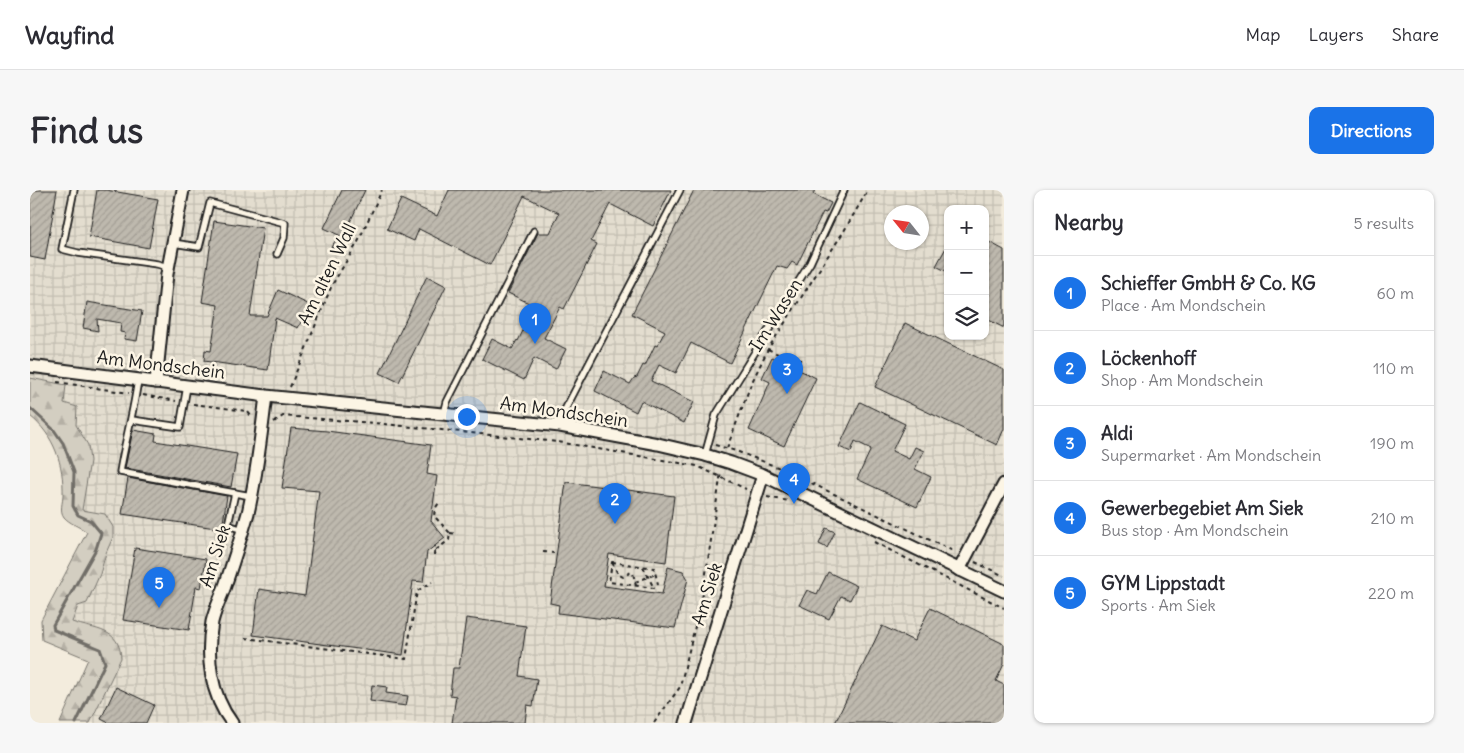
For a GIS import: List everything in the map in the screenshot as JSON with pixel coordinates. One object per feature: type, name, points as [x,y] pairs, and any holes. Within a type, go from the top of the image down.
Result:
[{"type":"street","points":[[156,382],[168,267],[183,190]]},
{"type":"street","name":"Am Mondschein","points":[[30,366],[288,399],[557,426],[658,444],[722,460],[763,476],[959,570],[1003,588]]},
{"type":"street","name":"Am Siek","points":[[232,723],[224,712],[212,680],[209,654],[212,620],[243,530],[259,452],[266,396]]},
{"type":"street","name":"Am Siek","points":[[686,723],[763,476]]},
{"type":"street","points":[[959,570],[1003,488]]},
{"type":"lane","points":[[74,190],[62,249],[168,267]]},
{"type":"lane","points":[[557,426],[680,190]]},
{"type":"lane","points":[[705,455],[716,415],[810,263],[844,190]]},
{"type":"lane","points":[[173,243],[199,247],[210,202],[285,223],[284,238],[277,254]]},
{"type":"lane","points":[[444,414],[447,402],[534,231]]},
{"type":"lane","points":[[138,379],[132,420],[121,470],[122,474],[251,496]]},
{"type":"lane","points":[[132,420],[180,427],[187,386]]},
{"type":"lane","points":[[235,493],[228,525],[243,530]]},
{"type":"path","name":"Am alten Wall","points":[[288,399],[290,385],[332,285],[358,242],[382,190]]},
{"type":"path","name":"Im Wasen","points":[[654,723],[680,687],[703,594],[722,460],[751,384],[768,349],[868,190]]},
{"type":"path","points":[[768,349],[784,357],[801,360]]},
{"type":"path","points":[[55,381],[247,411],[256,422],[263,423],[272,423],[283,416],[374,423],[558,442],[697,466],[757,494],[795,503]]},
{"type":"path","points":[[440,501],[435,509],[434,516],[450,533],[458,534]]},
{"type":"path","points":[[434,555],[436,550],[448,540],[450,533]]},
{"type":"path","points":[[870,540],[1004,608]]},
{"type":"path","points":[[435,546],[436,550]]},
{"type":"path","points":[[543,552],[554,554]]},
{"type":"path","points":[[612,562],[654,568],[658,584],[654,588]]},
{"type":"path","points":[[612,562],[618,574],[623,577],[631,572],[633,573],[636,586]]},
{"type":"path","points":[[612,562],[609,582],[654,588]]},
{"type":"path","points":[[643,567],[654,588]]},
{"type":"path","points":[[635,582],[656,574]]},
{"type":"path","points":[[245,638],[406,659],[417,591],[432,582]]},
{"type":"shaded area","points":[[30,190],[1004,190],[1004,723],[90,723],[121,658],[72,622],[78,606],[87,603],[113,537],[105,514],[82,510],[90,461],[88,445],[76,425],[77,407],[64,403],[66,385],[30,378]]},
{"type":"green space","points":[[30,378],[66,385],[64,403],[77,407],[76,425],[88,445],[90,461],[82,510],[105,514],[113,527],[113,537],[100,574],[87,603],[78,606],[72,622],[105,632],[116,641],[120,648],[121,658],[90,723],[60,723],[88,659],[42,640],[41,620],[87,532],[64,517],[61,509],[63,495],[62,472],[51,441],[30,416]]},
{"type":"building","points":[[30,190],[57,190],[45,260],[30,257]]},
{"type":"building","points":[[97,190],[158,199],[149,248],[89,237]]},
{"type":"building","points":[[342,190],[365,190],[343,237],[324,228]]},
{"type":"building","points":[[449,190],[671,190],[653,226],[610,204],[591,241],[597,244],[564,309],[560,307],[544,338],[566,349],[556,369],[534,358],[524,380],[482,359],[492,339],[512,349],[518,341],[535,306],[508,293],[538,233],[550,233],[559,213],[524,196],[490,265],[419,229],[414,241],[387,229],[401,199],[437,216]]},
{"type":"building","points":[[694,190],[815,190],[813,194],[831,203],[826,213],[823,212],[797,265],[792,262],[787,269],[777,266],[730,363],[691,343],[676,373],[659,365],[651,381],[694,402],[684,423],[641,401],[636,412],[595,391],[604,371],[630,384],[637,377],[643,365],[645,366],[655,345],[657,346],[665,331],[632,314]]},
{"type":"building","points":[[214,221],[263,228],[250,316],[267,316],[278,290],[310,305],[298,328],[275,318],[268,370],[204,361],[205,350],[211,351],[218,305],[202,302]]},
{"type":"building","points":[[336,240],[344,244],[339,252],[331,247]]},
{"type":"building","points":[[989,242],[1004,250],[1004,328],[989,320]]},
{"type":"building","points":[[944,251],[944,270],[936,266]]},
{"type":"building","points":[[427,276],[446,286],[399,382],[380,373]]},
{"type":"building","points":[[87,302],[142,311],[137,341],[124,339],[125,333],[120,332],[121,323],[97,319],[98,331],[83,328]]},
{"type":"building","points":[[905,323],[1004,370],[1004,429],[997,445],[875,387]]},
{"type":"building","points":[[772,357],[816,378],[784,446],[749,430],[770,382],[762,378]]},
{"type":"building","points":[[860,402],[905,424],[892,451],[909,459],[915,447],[924,451],[915,469],[931,477],[917,507],[857,479],[871,449],[855,441],[851,452],[839,447]]},
{"type":"building","points":[[291,428],[431,445],[427,474],[437,476],[431,521],[445,538],[427,552],[423,582],[413,581],[403,655],[253,635],[259,589],[305,596],[319,491],[282,488]]},
{"type":"building","points":[[133,430],[156,434],[155,441],[237,454],[231,487],[125,468]]},
{"type":"building","points":[[128,478],[227,496],[222,529],[122,514]]},
{"type":"building","points":[[566,482],[674,496],[666,562],[609,554],[604,586],[662,594],[668,567],[683,571],[688,579],[675,628],[558,613],[559,605],[550,603]]},
{"type":"building","points":[[826,528],[835,532],[827,548],[819,544]]},
{"type":"building","points":[[135,548],[206,559],[201,588],[196,587],[189,630],[123,620]]},
{"type":"building","points":[[828,572],[857,586],[850,600],[841,596],[829,619],[799,605],[807,590],[817,594]]},
{"type":"building","points":[[930,608],[1004,644],[1004,664],[996,681],[1004,685],[1004,723],[835,723],[882,626],[914,641]]},
{"type":"building","points":[[466,618],[526,626],[519,676],[537,679],[533,706],[527,705],[525,723],[452,723],[456,696],[450,695],[453,668],[459,668]]},
{"type":"building","points":[[372,685],[387,687],[386,693],[408,696],[406,706],[370,701]]},
{"type":"building","points":[[116,687],[154,705],[146,723],[109,723],[101,719]]},
{"type":"waterway","points":[[30,408],[54,430],[63,443],[74,472],[73,506],[78,515],[91,521],[101,533],[96,549],[53,625],[54,630],[100,649],[105,663],[76,723]]},
{"type":"place","name":"Schieffer GmbH & Co. KG","points":[[535,344]]},
{"type":"place","name":"Aldi","points":[[787,394]]},
{"type":"place","name":"Gewerbegebiet Am Siek","points":[[794,504]]},
{"type":"place","name":"Löckenhoff","points":[[615,524]]},
{"type":"place","name":"GYM Lippstadt","points":[[159,608]]}]
